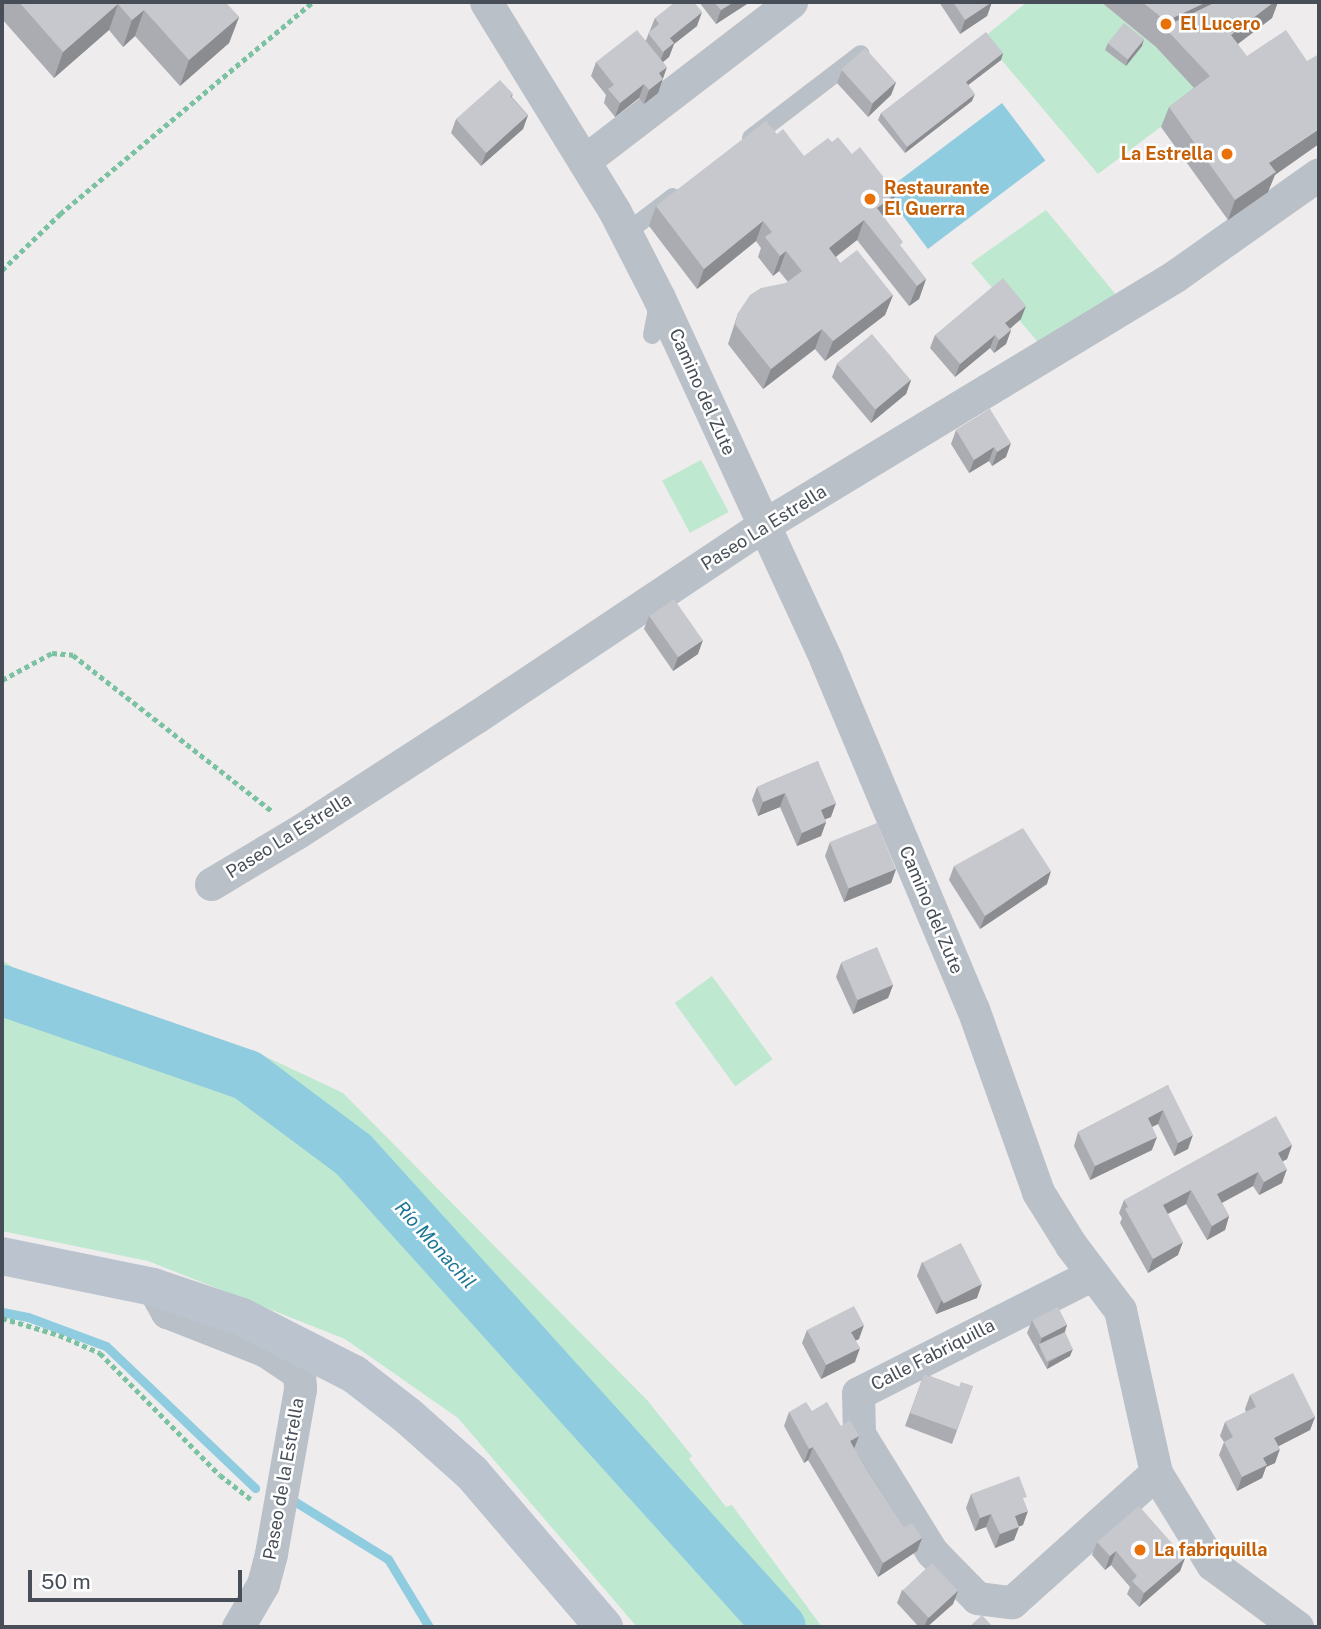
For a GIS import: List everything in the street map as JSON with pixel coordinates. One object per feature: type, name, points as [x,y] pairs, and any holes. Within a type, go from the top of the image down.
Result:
[{"type":"main road","points":[[2,1256],[153,1287],[242,1317],[354,1374],[408,1416],[472,1473],[604,1627]]},
{"type":"street","name":"Camino del Zute","points":[[486,2],[584,162],[623,215],[826,660],[973,1009],[1038,1192],[1093,1275],[1120,1310],[1156,1473],[1212,1564],[1297,1627]]},
{"type":"street","points":[[584,162],[791,2]]},
{"type":"street","name":"Paseo La Estrella","points":[[211,884],[298,832],[764,525],[988,392],[1175,276],[1319,174]]},
{"type":"street","name":"Calle Fabriquilla","points":[[1093,1275],[858,1393],[859,1434],[932,1552],[977,1598],[1012,1602],[1156,1473]]},
{"type":"street","name":"Paseo de la Estrella","points":[[153,1287],[167,1312],[266,1351],[299,1373],[300,1389],[279,1521],[263,1584],[238,1627]]},
{"type":"lane","points":[[732,152],[861,54]]},
{"type":"lane","points":[[623,215],[690,184]]},
{"type":"lane","points":[[652,335],[659,298]]},
{"type":"path","points":[[2,270],[61,214],[313,2]]},
{"type":"path","points":[[2,680],[52,653],[73,655],[298,832]]},
{"type":"path","points":[[2,1318],[59,1335],[100,1353],[220,1475],[279,1521]]},
{"type":"green space","points":[[1027,2],[1101,2],[1156,47],[1202,96],[1098,174],[983,38]]},
{"type":"green space","points":[[1046,210],[1122,302],[1043,348],[971,263]]},
{"type":"green space","points":[[701,460],[729,512],[690,533],[662,481]]},
{"type":"green space","points":[[2,960],[14,968],[262,1055],[343,1093],[647,1400],[692,1456],[689,1459],[726,1507],[732,1505],[822,1627],[637,1627],[458,1418],[345,1339],[148,1261],[2,1231]]},
{"type":"green space","points":[[712,976],[773,1059],[735,1086],[675,1003]]},
{"type":"water","points":[[1002,103],[1045,161],[928,249],[885,191]]},
{"type":"building","points":[[19,2],[225,2],[239,17],[189,60],[144,10],[132,20],[118,4],[63,52]]},
{"type":"building","points":[[675,2],[694,2],[702,12],[670,38],[674,43],[663,52],[648,33],[659,24],[655,18]]},
{"type":"building","points":[[714,2],[734,2],[721,10]]},
{"type":"building","points":[[953,2],[992,2],[965,20]]},
{"type":"building","points":[[1142,2],[1207,2],[1166,21]]},
{"type":"building","points":[[1216,2],[1274,2],[1231,35],[1247,56],[1286,30],[1307,61],[1319,54],[1319,129],[1269,163],[1276,172],[1235,200],[1169,107],[1210,76],[1164,27]]},
{"type":"building","points":[[1124,23],[1144,39],[1128,60],[1108,43]]},
{"type":"building","points":[[637,30],[667,67],[659,73],[663,79],[649,90],[644,84],[620,103],[608,89],[614,85],[596,62]]},
{"type":"building","points":[[986,32],[1003,53],[966,82],[975,94],[907,147],[881,113]]},
{"type":"building","points":[[865,48],[896,82],[872,104],[841,69]]},
{"type":"building","points":[[500,80],[513,94],[510,96],[528,115],[486,153],[456,119]]},
{"type":"building","points":[[766,121],[777,134],[783,129],[804,156],[828,138],[832,142],[838,137],[852,154],[860,147],[896,193],[877,208],[926,279],[917,286],[864,220],[829,248],[840,263],[857,250],[893,295],[833,341],[822,329],[771,369],[735,324],[738,313],[750,295],[761,288],[786,283],[802,271],[786,251],[780,256],[765,237],[772,232],[763,221],[704,269],[656,206]]},
{"type":"building","points":[[1003,278],[1026,306],[1005,323],[1011,330],[999,340],[995,335],[960,364],[935,335]]},
{"type":"building","points":[[872,334],[911,380],[875,410],[837,364]]},
{"type":"building","points":[[990,409],[1011,443],[997,452],[994,447],[974,460],[956,430]]},
{"type":"building","points":[[674,599],[703,640],[678,657],[649,616]]},
{"type":"building","points":[[818,761],[836,803],[821,810],[826,822],[802,833],[785,793],[763,802],[757,787]]},
{"type":"building","points":[[877,823],[896,869],[848,888],[830,842]]},
{"type":"building","points":[[1023,828],[1051,871],[985,916],[954,866]]},
{"type":"building","points":[[877,947],[893,985],[857,1000],[841,962]]},
{"type":"building","points":[[1168,1085],[1193,1135],[1178,1143],[1163,1110],[1148,1118],[1157,1137],[1095,1166],[1078,1132]]},
{"type":"building","points":[[1276,1116],[1292,1145],[1278,1153],[1287,1169],[1264,1182],[1258,1172],[1217,1194],[1229,1216],[1212,1226],[1191,1190],[1163,1205],[1183,1242],[1153,1259],[1125,1209],[1128,1207],[1124,1200]]},
{"type":"building","points":[[961,1243],[982,1284],[944,1304],[923,1263]]},
{"type":"building","points":[[854,1306],[864,1325],[851,1332],[860,1348],[826,1365],[807,1330]]},
{"type":"building","points":[[1058,1307],[1067,1325],[1041,1338],[1032,1320]]},
{"type":"building","points":[[1065,1332],[1073,1349],[1047,1361],[1039,1344]]},
{"type":"building","points":[[1293,1373],[1315,1417],[1274,1438],[1280,1449],[1263,1458],[1267,1465],[1242,1477],[1224,1442],[1233,1437],[1225,1422],[1256,1407],[1250,1395]]},
{"type":"building","points":[[924,1374],[959,1387],[961,1382],[973,1386],[957,1430],[910,1413]]},
{"type":"building","points":[[806,1402],[812,1411],[827,1402],[841,1426],[850,1420],[859,1436],[850,1441],[865,1467],[904,1527],[912,1523],[922,1538],[883,1563],[813,1447],[809,1449],[789,1412]]},
{"type":"building","points":[[1019,1476],[1027,1497],[1023,1498],[1028,1511],[1015,1516],[1019,1527],[1000,1534],[991,1514],[980,1518],[971,1494]]},
{"type":"building","points":[[1139,1506],[1185,1558],[1144,1593],[1132,1581],[1137,1576],[1116,1551],[1110,1556],[1097,1542]]},
{"type":"building","points":[[932,1563],[958,1591],[929,1618],[903,1590]]},
{"type":"building","points":[[982,1615],[993,1627],[969,1627]]},
{"type":"waterway","name":"Río Monachil","points":[[2,990],[247,1075],[353,1154],[780,1627]]},
{"type":"waterway","points":[[2,1312],[28,1317],[106,1346],[255,1488]]},
{"type":"waterway","points":[[294,1501],[388,1559],[429,1627]]},
{"type":"place","name":"El Lucero","points":[[1166,24]]},
{"type":"place","name":"La Estrella","points":[[1227,154]]},
{"type":"place","name":"Restaurante El Guerra","points":[[870,199]]},
{"type":"place","name":"La fabriquilla","points":[[1140,1550]]}]
